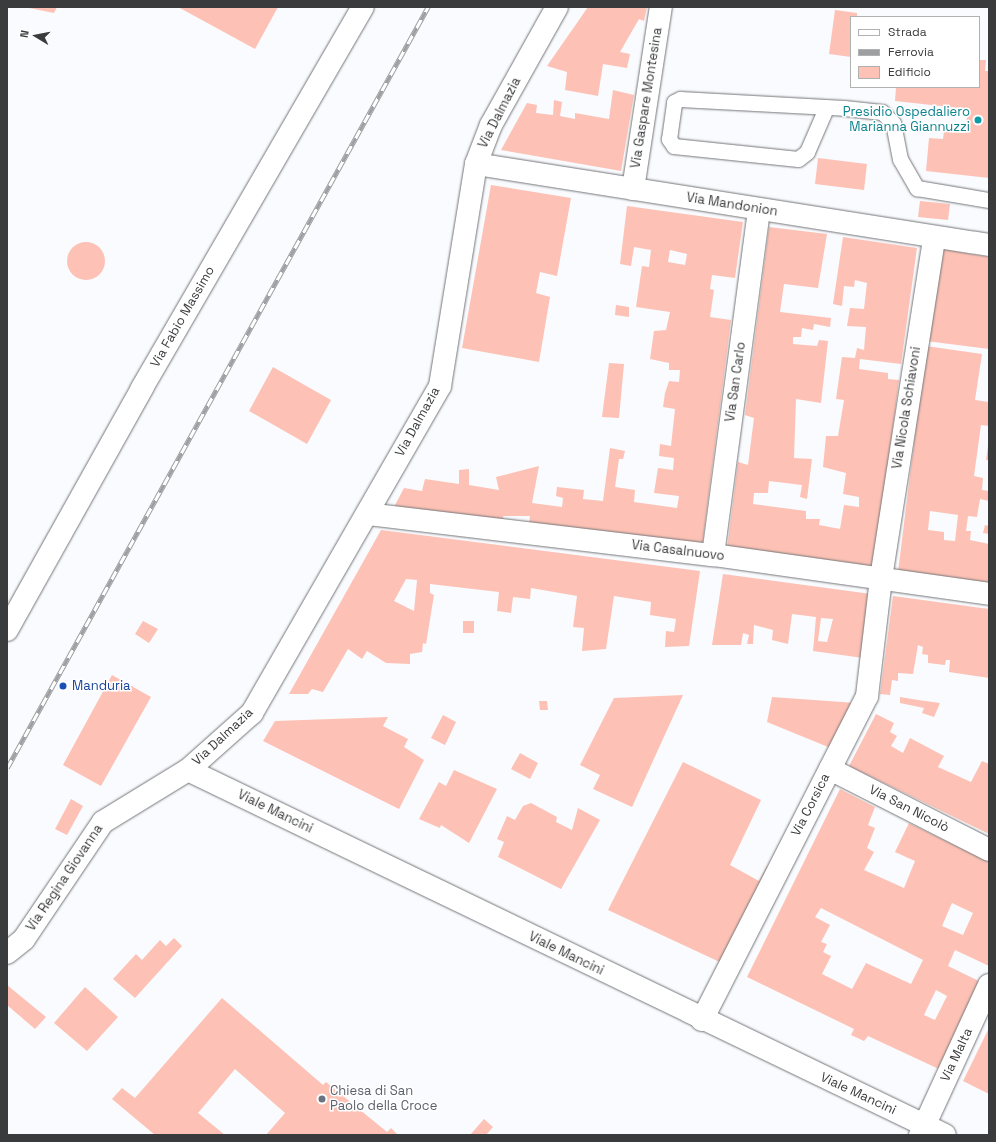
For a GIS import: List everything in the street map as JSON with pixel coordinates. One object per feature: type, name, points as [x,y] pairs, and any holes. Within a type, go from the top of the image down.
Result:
[{"type":"street","name":"Via Fabio Massimo","points":[[7,630],[142,388],[363,7]]},
{"type":"street","name":"Via Dalmazia","points":[[188,770],[252,713],[440,386],[476,164],[491,126],[557,7]]},
{"type":"street","name":"Via Gaspare Montesina","points":[[633,189],[661,7]]},
{"type":"street","name":"Via Mandonion","points":[[476,164],[934,238],[989,244]]},
{"type":"street","name":"Via San Carlo","points":[[713,555],[759,210]]},
{"type":"street","name":"Via Nicola Schiavoni","points":[[881,578],[934,238]]},
{"type":"street","name":"Via Casalnuovo","points":[[367,514],[713,555],[989,594]]},
{"type":"street","name":"Via Corsica","points":[[702,1020],[866,696],[881,578]]},
{"type":"street","name":"Via San Nicolò","points":[[830,769],[989,850]]},
{"type":"street","name":"Via Regina Giovanna","points":[[7,953],[24,939],[103,822],[188,770]]},
{"type":"street","name":"Viale Mancini","points":[[188,770],[702,1020],[922,1130],[945,1135]]},
{"type":"street","name":"Via Malta","points":[[922,1130],[989,985]]},
{"type":"lane","points":[[826,108],[807,152],[798,159],[674,146],[668,139],[674,102],[680,99],[826,108],[882,112],[893,123],[900,159],[917,188],[989,200]]},
{"type":"building","points":[[24,7],[57,7],[54,13]]},
{"type":"building","points":[[178,7],[278,7],[255,49]]},
{"type":"building","points":[[588,7],[647,7],[644,21],[639,19],[620,52],[630,54],[627,68],[603,64],[598,96],[565,90],[567,72],[547,66]]},
{"type":"building","points":[[835,10],[857,13],[857,16],[850,16],[850,57],[829,54]]},
{"type":"building","name":"Presidio Ospedaliero Marianna Giannuzzi","points":[[980,60],[986,60],[985,71],[989,71],[989,178],[926,171],[929,138],[943,139],[944,131],[965,133],[968,109],[895,101],[896,88],[980,88]]},
{"type":"building","points":[[613,90],[634,95],[621,171],[501,150],[527,103],[537,105],[536,113],[553,115],[554,100],[562,102],[560,116],[575,119],[575,113],[609,119]]},
{"type":"building","points":[[818,158],[867,164],[864,190],[815,184]]},
{"type":"building","points":[[491,185],[571,198],[557,276],[540,272],[536,293],[550,297],[539,362],[462,348]]},
{"type":"building","points":[[920,201],[950,204],[948,220],[918,217]]},
{"type":"building","points":[[627,206],[743,222],[735,278],[712,275],[710,289],[714,290],[710,317],[731,320],[702,548],[529,524],[530,516],[503,516],[504,521],[394,507],[404,488],[422,491],[425,479],[459,484],[459,470],[469,469],[469,485],[499,490],[496,477],[539,466],[532,503],[562,507],[563,498],[556,496],[557,487],[584,490],[583,499],[603,501],[610,448],[625,451],[623,459],[619,459],[615,487],[635,490],[634,502],[677,508],[679,496],[654,493],[658,468],[673,470],[674,458],[659,456],[660,444],[671,446],[675,409],[663,407],[669,381],[679,382],[680,370],[669,370],[669,363],[650,359],[654,331],[666,330],[670,312],[636,307],[642,266],[649,267],[651,250],[634,247],[631,266],[620,264]],"holes":[[[670,250],[687,254],[685,265],[668,262]]]},
{"type":"building","points":[[769,227],[827,234],[818,288],[784,284],[780,312],[831,318],[830,327],[814,324],[813,330],[802,328],[801,337],[793,337],[793,344],[817,346],[819,340],[828,341],[821,403],[796,399],[794,458],[812,459],[807,499],[800,497],[802,485],[769,481],[768,493],[754,493],[753,504],[806,511],[806,519],[820,519],[819,525],[840,529],[844,505],[859,507],[859,497],[843,494],[846,473],[823,467],[826,436],[838,436],[844,400],[836,399],[842,357],[855,358],[857,348],[864,350],[866,327],[847,326],[850,308],[864,309],[867,283],[855,280],[854,287],[844,286],[842,306],[833,304],[843,237],[917,248],[901,364],[860,359],[859,369],[888,373],[888,379],[899,380],[875,570],[727,549],[738,462],[748,465],[754,418],[745,415]]},
{"type":"building","points":[[86,242],[96,245],[102,251],[105,261],[102,271],[96,277],[86,280],[76,277],[70,271],[67,261],[70,251],[76,245]]},
{"type":"building","points":[[938,248],[989,257],[989,349],[926,341]]},
{"type":"building","points":[[616,305],[629,307],[629,317],[615,315]]},
{"type":"building","points":[[926,346],[982,354],[975,400],[989,402],[989,426],[981,425],[974,476],[983,478],[982,490],[989,491],[989,501],[980,499],[977,517],[968,516],[966,531],[971,531],[970,540],[989,544],[989,584],[898,572]],"holes":[[[930,511],[958,515],[955,541],[944,540],[944,532],[928,530]]]},
{"type":"building","points":[[609,363],[624,364],[619,418],[602,417]]},
{"type":"building","points":[[273,367],[331,400],[307,444],[249,411]]},
{"type":"building","points":[[988,446],[989,460],[986,460]]},
{"type":"building","points":[[985,525],[989,526],[989,534],[983,533]]},
{"type":"building","points":[[381,530],[700,571],[689,646],[665,647],[666,631],[674,632],[676,619],[650,615],[651,602],[614,596],[606,649],[582,651],[584,628],[573,627],[577,596],[531,588],[530,599],[513,597],[511,613],[497,611],[499,592],[430,584],[430,593],[434,595],[426,644],[423,643],[422,652],[410,654],[410,664],[386,663],[367,651],[362,659],[348,649],[323,692],[312,689],[308,694],[289,694]],"holes":[[[406,579],[417,580],[414,611],[394,601]]]},
{"type":"building","points":[[723,574],[871,594],[863,658],[813,651],[816,617],[792,614],[788,644],[772,640],[773,630],[754,625],[753,644],[747,644],[749,635],[743,633],[741,645],[712,645]],"holes":[[[821,618],[833,619],[827,642],[818,641]]]},
{"type":"building","points":[[893,596],[989,609],[989,678],[949,672],[950,660],[946,660],[945,665],[928,663],[928,655],[922,654],[923,647],[918,645],[913,674],[898,673],[898,681],[892,680],[890,695],[880,694]]},
{"type":"building","points":[[143,621],[158,629],[149,643],[135,634]]},
{"type":"building","points":[[463,621],[474,621],[474,633],[463,633]]},
{"type":"building","points":[[112,675],[151,697],[101,786],[63,765]]},
{"type":"building","points":[[683,695],[632,807],[593,789],[600,775],[580,765],[614,698]]},
{"type":"building","points":[[772,697],[856,703],[833,749],[767,722]]},
{"type":"building","points":[[900,697],[940,703],[934,717],[922,713],[924,708],[900,703]]},
{"type":"building","points":[[539,701],[547,701],[548,710],[540,710]]},
{"type":"building","points":[[876,714],[894,723],[890,732],[897,736],[891,746],[903,753],[910,738],[944,756],[938,767],[971,782],[982,761],[989,764],[989,834],[849,766]]},
{"type":"building","points":[[443,715],[456,722],[445,745],[431,738]]},
{"type":"building","points":[[388,717],[383,726],[408,739],[404,747],[424,760],[399,809],[263,741],[275,721]]},
{"type":"building","points":[[520,753],[538,763],[530,779],[511,769]]},
{"type":"building","points":[[683,762],[761,800],[730,865],[759,881],[767,866],[773,870],[724,964],[608,910]]},
{"type":"building","points":[[454,770],[497,789],[469,843],[441,825],[440,828],[419,819],[439,782],[446,786]]},
{"type":"building","points":[[840,789],[875,807],[868,825],[875,828],[867,848],[874,852],[864,870],[904,888],[915,861],[895,852],[909,823],[989,862],[989,966],[955,950],[948,966],[983,983],[941,1070],[868,1036],[864,1041],[851,1035],[854,1029],[747,977]],"holes":[[[952,903],[973,913],[963,935],[942,926]],[[821,908],[923,960],[911,984],[866,963],[852,989],[822,974],[831,956],[823,952],[827,944],[821,942],[830,925],[815,917]],[[936,990],[947,996],[935,1020],[924,1015]]]},
{"type":"building","points":[[71,799],[83,806],[67,835],[55,829]]},
{"type":"building","points":[[531,803],[557,817],[556,822],[572,830],[578,808],[600,820],[561,889],[498,857],[504,842],[497,839],[507,816],[515,820],[523,806]]},
{"type":"building","points":[[174,938],[182,946],[135,998],[113,979],[136,954],[142,960],[160,940],[166,946]]},
{"type":"building","points":[[7,985],[46,1017],[35,1029],[7,1005]]},
{"type":"building","points":[[85,987],[118,1017],[87,1051],[54,1023]]},
{"type":"building","points":[[222,998],[323,1085],[326,1082],[387,1132],[391,1128],[398,1135],[266,1135],[285,1113],[235,1069],[198,1113],[225,1135],[155,1135],[112,1099],[122,1088],[135,1098]]},
{"type":"building","points":[[989,1028],[989,1094],[963,1081]]},
{"type":"building","points":[[484,1119],[493,1127],[486,1135],[470,1135]]},
{"type":"railway","points":[[7,768],[428,7]]},
{"type":"place","name":"Presidio Ospedaliero Marianna Giannuzzi","points":[[978,120]]},
{"type":"place","name":"Manduria","points":[[63,686]]},
{"type":"place","name":"Chiesa di San Paolo della Croce","points":[[322,1099]]}]
